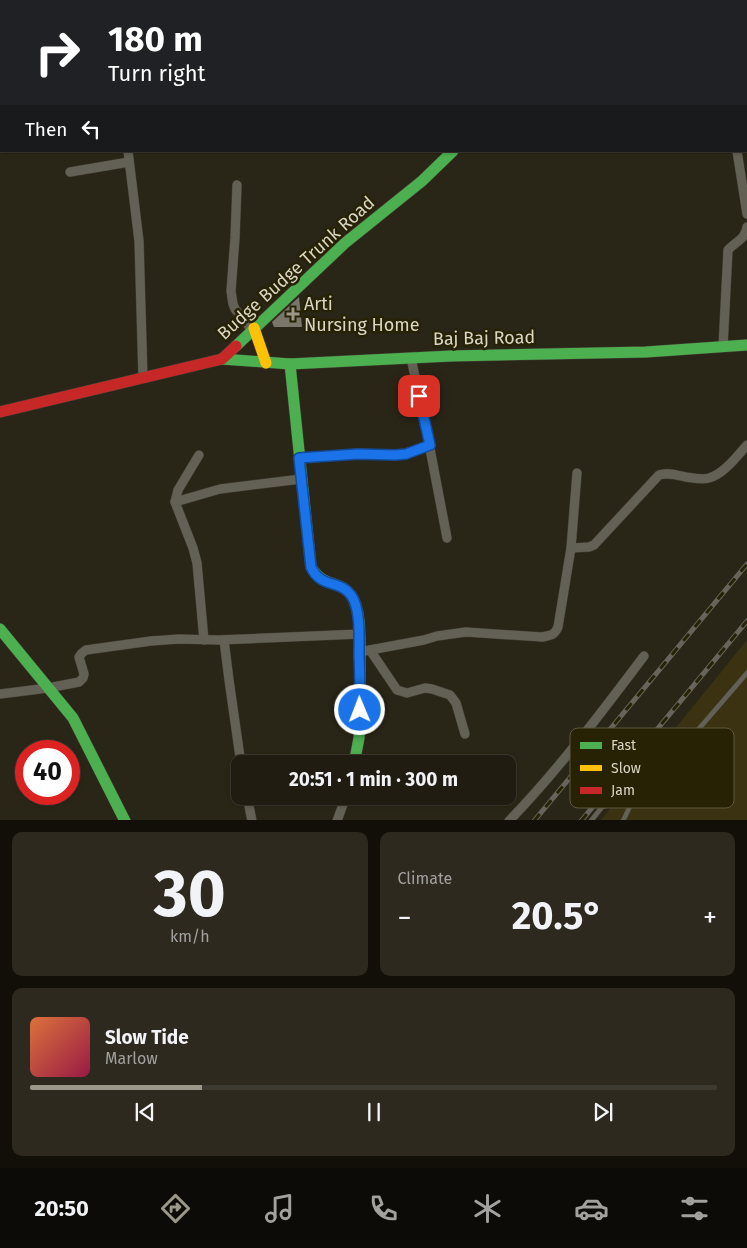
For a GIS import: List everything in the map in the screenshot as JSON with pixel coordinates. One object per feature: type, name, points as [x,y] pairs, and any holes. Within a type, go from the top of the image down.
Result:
[{"type":"main road","name":"Budge Budge Trunk Road","points":[[0,412],[222,359],[345,243],[422,181],[453,152]]},
{"type":"main road","points":[[253,329],[266,363]]},
{"type":"main road","name":"Baj Baj Road","points":[[222,359],[290,364],[451,356],[646,352],[747,345]]},
{"type":"main road","points":[[290,364],[311,567],[318,579],[345,589],[350,594],[357,613],[365,651],[359,736],[356,755]]},
{"type":"main road","points":[[0,629],[73,718],[125,820]]},
{"type":"street","points":[[128,152],[139,242],[143,378]]},
{"type":"street","points":[[737,152],[747,214]]},
{"type":"street","points":[[70,172],[129,162]]},
{"type":"street","points":[[236,185],[231,291],[235,309],[253,329]]},
{"type":"street","points":[[723,347],[728,250],[746,234],[747,227]]},
{"type":"street","points":[[411,358],[430,445],[447,538]]},
{"type":"street","points":[[299,458],[358,454],[406,454],[430,445]]},
{"type":"street","points":[[571,548],[594,545],[659,475],[668,473],[687,477],[711,478],[730,464],[747,445]]},
{"type":"street","points":[[199,455],[178,490],[175,502],[197,563],[204,640]]},
{"type":"street","points":[[465,734],[456,704],[450,695],[432,688],[424,688],[407,694],[397,690],[365,651],[466,632],[542,637],[556,633],[571,548],[577,473]]},
{"type":"street","points":[[175,502],[220,489],[301,479]]},
{"type":"street","points":[[0,694],[79,682],[84,674],[79,657],[86,650],[178,639],[224,640],[360,634]]},
{"type":"street","points":[[224,640],[240,755]]},
{"type":"street","points":[[589,728],[644,656]]},
{"type":"street","points":[[509,820],[538,791],[570,752]]},
{"type":"street","points":[[249,805],[252,820]]},
{"type":"street","points":[[337,820],[343,805]]},
{"type":"lane","points":[[700,728],[747,673]]},
{"type":"lane","points":[[591,820],[601,808]]},
{"type":"lane","points":[[623,820],[629,808]]},
{"type":"shaded area","points":[[747,640],[747,820],[601,820],[611,808],[734,808],[734,728],[676,728]]},
{"type":"building","points":[[299,297],[302,327],[274,327],[272,322]]},
{"type":"railway","points":[[611,728],[747,564]]},
{"type":"railway","points":[[658,728],[747,621]]},
{"type":"railway","points":[[535,820],[570,778]]},
{"type":"railway","points":[[582,820],[592,808]]},
{"type":"traffic: fast","points":[[236,346],[345,243],[422,181],[452,152]]},
{"type":"traffic: fast","points":[[222,359],[290,364],[451,356],[646,352],[747,345]]},
{"type":"traffic: fast","points":[[290,364],[311,567],[321,578],[347,590],[355,602],[359,620],[360,715],[356,755]]},
{"type":"traffic: fast","points":[[0,629],[73,718],[124,820]]},
{"type":"traffic: slow","points":[[254,328],[266,363]]},
{"type":"traffic: jam","points":[[0,412],[222,359],[236,346]]},
{"type":"place","name":"Arti Nursing Home","points":[[293,314]]},
{"type":"route","points":[[360,710],[360,634],[357,613],[350,594],[345,589],[318,579],[311,567],[299,458],[358,454],[406,454],[430,445],[419,396]]}]
